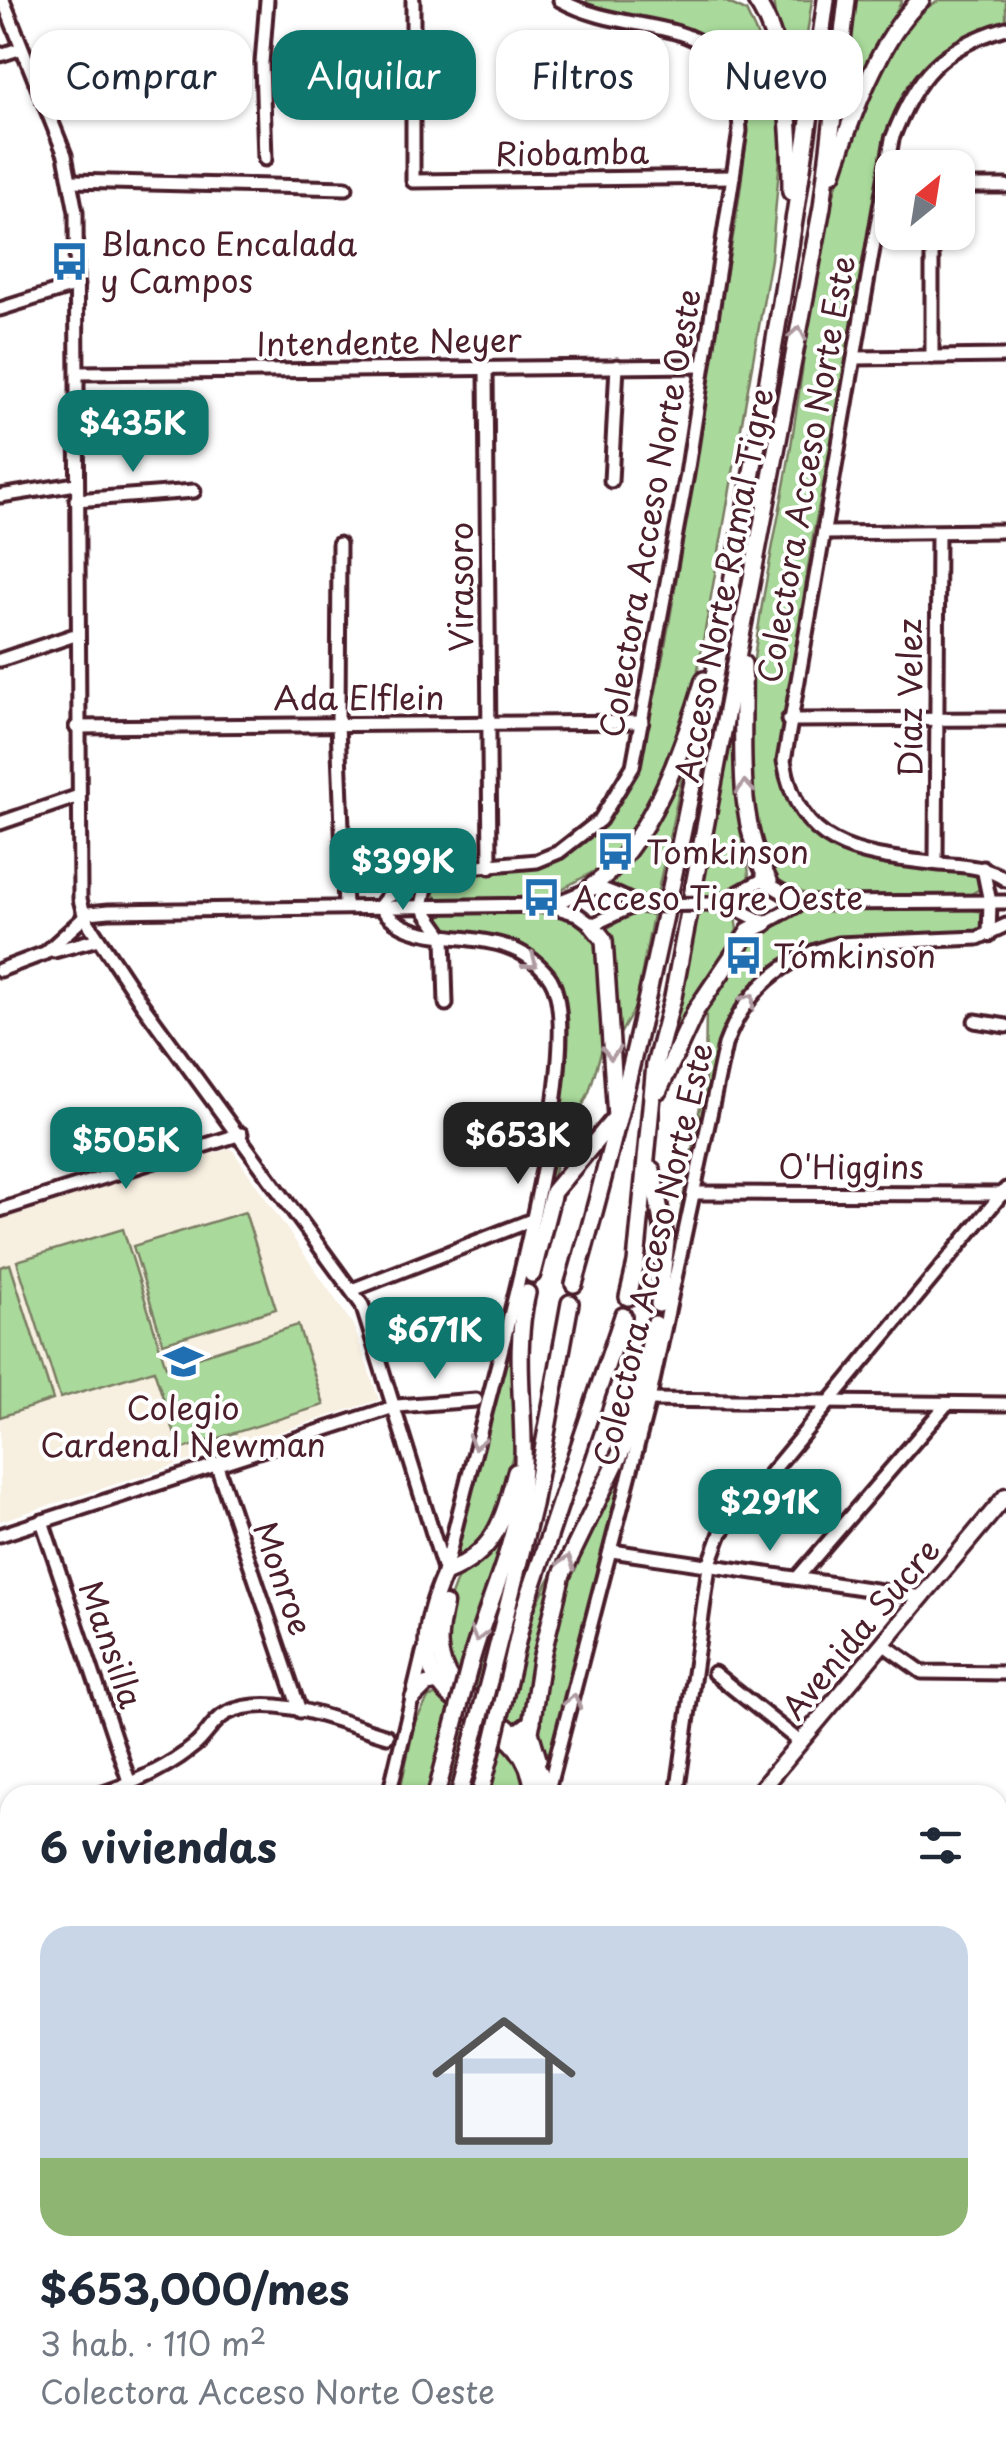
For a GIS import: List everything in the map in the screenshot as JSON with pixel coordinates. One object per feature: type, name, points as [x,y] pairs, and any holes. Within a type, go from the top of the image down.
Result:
[{"type":"highway","points":[[755,0],[768,21],[788,116],[791,244]]},
{"type":"highway","name":"Acceso Norte Ramal Tigre","points":[[574,1284],[651,994],[730,594],[791,244],[826,0]]},
{"type":"highway","name":"Acceso Norte Ramal Tigre","points":[[628,1297],[636,1262],[655,1065],[673,996],[822,207],[847,0]]},
{"type":"highway","points":[[822,207],[873,74],[902,20],[921,0]]},
{"type":"highway","points":[[585,890],[615,867],[664,787],[688,732],[730,594]]},
{"type":"highway","points":[[742,635],[745,795],[756,854],[773,885]]},
{"type":"highway","points":[[650,1117],[670,1062],[696,1010],[750,930],[771,920]]},
{"type":"highway","points":[[532,1274],[553,1192],[616,1117],[604,940],[592,925]]},
{"type":"highway","points":[[648,1151],[666,1242],[659,1304]]},
{"type":"highway","points":[[439,1785],[468,1668],[518,1509],[522,1439],[520,1352],[527,1294]]},
{"type":"highway","points":[[462,1785],[533,1506],[570,1303]]},
{"type":"highway","points":[[484,1785],[501,1738],[507,1686],[524,1611],[623,1316]]},
{"type":"highway","points":[[538,1760],[532,1722],[541,1660],[562,1574],[627,1440],[654,1324]]},
{"type":"highway","points":[[446,1574],[474,1561],[489,1545],[508,1498],[522,1439]]},
{"type":"highway","points":[[501,1738],[532,1722]]},
{"type":"main road","name":"Avenida Sucre","points":[[764,1785],[1006,1496]]},
{"type":"main road","points":[[446,1574],[424,1653],[435,1681],[501,1738],[538,1760],[544,1785]]},
{"type":"main road","points":[[446,1574],[448,1589],[437,1642],[453,1684],[528,1766],[531,1785]]},
{"type":"main road","points":[[413,1698],[435,1681],[453,1684]]},
{"type":"street","points":[[3,0],[72,181],[78,372],[76,797],[80,899],[85,918],[352,1290],[369,1320],[446,1574]]},
{"type":"street","points":[[265,160],[262,62],[267,0]]},
{"type":"street","name":"Riobamba","points":[[414,0],[413,182],[733,178]]},
{"type":"street","name":"Colectora Acceso Norte Oeste","points":[[380,906],[387,897],[429,873],[548,856],[600,820],[633,766],[642,722],[688,474],[700,366],[733,178],[739,107],[734,86],[712,51],[691,35],[665,26],[596,18],[576,4],[560,0]]},
{"type":"street","name":"Colectora Acceso Norte Este","points":[[893,150],[897,127],[923,77],[961,44],[1006,28]]},
{"type":"street","points":[[0,55],[20,49]]},
{"type":"street","points":[[72,181],[346,188]]},
{"type":"street","points":[[975,186],[1006,186]]},
{"type":"street","name":"Colectora Acceso Norte Este","points":[[876,250],[788,720],[784,761],[788,784],[798,806],[823,836],[864,854],[983,868],[1006,880]]},
{"type":"street","points":[[932,250],[932,357]]},
{"type":"street","points":[[0,308],[77,286]]},
{"type":"street","points":[[856,358],[1006,356]]},
{"type":"street","points":[[610,482],[617,366]]},
{"type":"street","name":"Intendente Neyer","points":[[78,372],[700,366]]},
{"type":"street","name":"Virasoro","points":[[486,368],[490,867]]},
{"type":"street","points":[[0,496],[76,484]]},
{"type":"street","points":[[76,500],[194,491]]},
{"type":"street","points":[[824,534],[1001,532]]},
{"type":"street","name":"Díaz Velez","points":[[936,863],[938,533]]},
{"type":"street","points":[[339,544],[338,724],[345,906]]},
{"type":"street","points":[[0,660],[75,636]]},
{"type":"street","points":[[788,720],[1006,719]]},
{"type":"street","name":"Ada Elflein","points":[[76,727],[642,722]]},
{"type":"street","points":[[0,823],[76,797]]},
{"type":"street","points":[[983,868],[990,902],[989,934]]},
{"type":"street","points":[[429,873],[422,906],[444,936],[446,1004]]},
{"type":"street","points":[[715,904],[756,882],[773,885],[802,903]]},
{"type":"street","points":[[771,920],[782,903],[773,885]]},
{"type":"street","points":[[548,905],[585,890],[608,889],[639,904]]},
{"type":"street","points":[[577,914],[585,890]]},
{"type":"street","points":[[45,953],[85,918],[110,911],[548,905],[577,914],[592,925],[639,904],[715,904],[771,920],[802,903],[1006,902]]},
{"type":"street","points":[[380,906],[389,916],[426,936],[499,942],[533,960],[556,987],[559,1015],[555,1109],[446,1574]]},
{"type":"street","name":"Colectora Acceso Norte Este","points":[[550,1785],[649,1400],[696,1193],[724,1046],[734,1022],[767,978],[799,956],[838,944],[989,934],[1006,925]]},
{"type":"street","points":[[0,970],[45,953],[98,940]]},
{"type":"street","points":[[976,1021],[1006,1026]]},
{"type":"street","points":[[0,1195],[3,1209],[240,1134]]},
{"type":"street","points":[[678,1785],[709,1566],[720,1533],[1005,1192]]},
{"type":"street","name":"O'Higgins","points":[[696,1193],[1005,1192]]},
{"type":"street","points":[[352,1290],[532,1220]]},
{"type":"street","points":[[0,1535],[397,1406],[476,1400]]},
{"type":"street","points":[[649,1400],[1006,1404]]},
{"type":"street","points":[[797,1578],[946,1406]]},
{"type":"street","name":"Monroe","points":[[216,1463],[300,1711]]},
{"type":"street","name":"Mansilla","points":[[42,1521],[130,1784]]},
{"type":"street","points":[[433,1530],[445,1531],[455,1526]]},
{"type":"street","points":[[612,1551],[922,1597]]},
{"type":"street","points":[[883,1644],[922,1672],[1006,1673]]},
{"type":"street","points":[[392,1785],[424,1653]]},
{"type":"street","points":[[714,1672],[800,1742]]},
{"type":"street","points":[[127,1785],[196,1745],[226,1714],[254,1706],[300,1711],[387,1736]]},
{"type":"shaded area","name":"Colegio Cardenal Newman","points":[[231,1148],[353,1325],[379,1400],[0,1521],[0,1218]]},
{"type":"green space","points":[[587,0],[722,0],[746,11],[755,30],[689,31],[586,7]]},
{"type":"green space","points":[[773,0],[812,0],[808,30],[777,30]]},
{"type":"green space","points":[[854,0],[902,0],[863,82],[863,30],[850,30]]},
{"type":"green space","points":[[940,0],[1006,0],[1006,24],[970,38],[928,69],[898,116],[891,150],[875,150],[875,229],[814,530],[778,760],[786,795],[802,821],[823,840],[879,860],[974,871],[981,875],[983,887],[966,897],[815,898],[787,885],[769,870],[753,819],[748,717],[754,662],[832,200],[847,150],[859,120],[863,120],[866,102],[905,31]]},
{"type":"green space","points":[[744,120],[781,120],[771,259],[694,692],[659,785],[609,863],[549,896],[440,900],[433,894],[444,876],[530,866],[570,851],[605,823],[629,786],[644,742],[664,650],[736,219]]},
{"type":"green space","points":[[788,120],[795,120],[791,146]]},
{"type":"green space","points":[[734,726],[749,876],[732,892],[709,896],[706,911],[735,915],[737,930],[668,1050]]},
{"type":"green space","points":[[690,740],[657,895],[630,898],[610,885],[622,873]]},
{"type":"green space","points":[[804,906],[967,908],[981,912],[985,927],[973,936],[890,939],[821,950],[791,963],[763,983],[739,1013],[717,1055],[666,1309],[554,1751],[543,1753],[538,1727],[569,1575],[652,1353],[667,1285],[705,1079],[706,1008],[753,936]]},
{"type":"green space","points":[[432,908],[566,913],[596,936],[602,969],[602,1049],[589,1092],[558,1157],[518,1311],[515,1447],[491,1534],[458,1561],[453,1556],[551,1157],[566,1067],[568,1029],[563,996],[549,970],[524,950],[486,937],[431,932]]},
{"type":"green space","points":[[634,913],[653,915],[635,1008],[616,1041],[615,980],[606,929]]},
{"type":"green space","points":[[245,1212],[276,1309],[163,1343],[133,1246]]},
{"type":"green space","points":[[123,1229],[166,1367],[298,1325],[324,1405],[180,1450],[154,1370],[60,1398],[17,1261]]},
{"type":"green space","points":[[10,1264],[53,1400],[0,1417],[0,1267]]},
{"type":"green space","points":[[517,1496],[457,1674],[466,1682],[520,1541],[478,1697],[464,1683],[453,1669],[444,1641],[444,1626],[459,1575],[482,1561],[497,1543]]},
{"type":"green space","points":[[557,1566],[532,1716],[517,1729],[504,1721],[513,1681],[530,1621]]},
{"type":"green space","points":[[497,1672],[503,1675],[476,1785],[468,1785]]},
{"type":"green space","points":[[444,1695],[451,1699],[431,1785],[401,1785],[415,1722],[429,1697]]},
{"type":"green space","points":[[460,1707],[473,1716],[456,1785],[441,1785]]},
{"type":"green space","points":[[499,1737],[521,1759],[528,1785],[487,1785]]},
{"type":"place","name":"Blanco Encalada y Campos","points":[[70,261]]},
{"type":"place","name":"Tomkinson","points":[[616,851]]},
{"type":"place","name":"Acceso Tigre Oeste","points":[[542,897]]},
{"type":"place","name":"Tómkinson","points":[[743,955]]},
{"type":"place","name":"Colegio Cardenal Newman","points":[[183,1362]]}]
